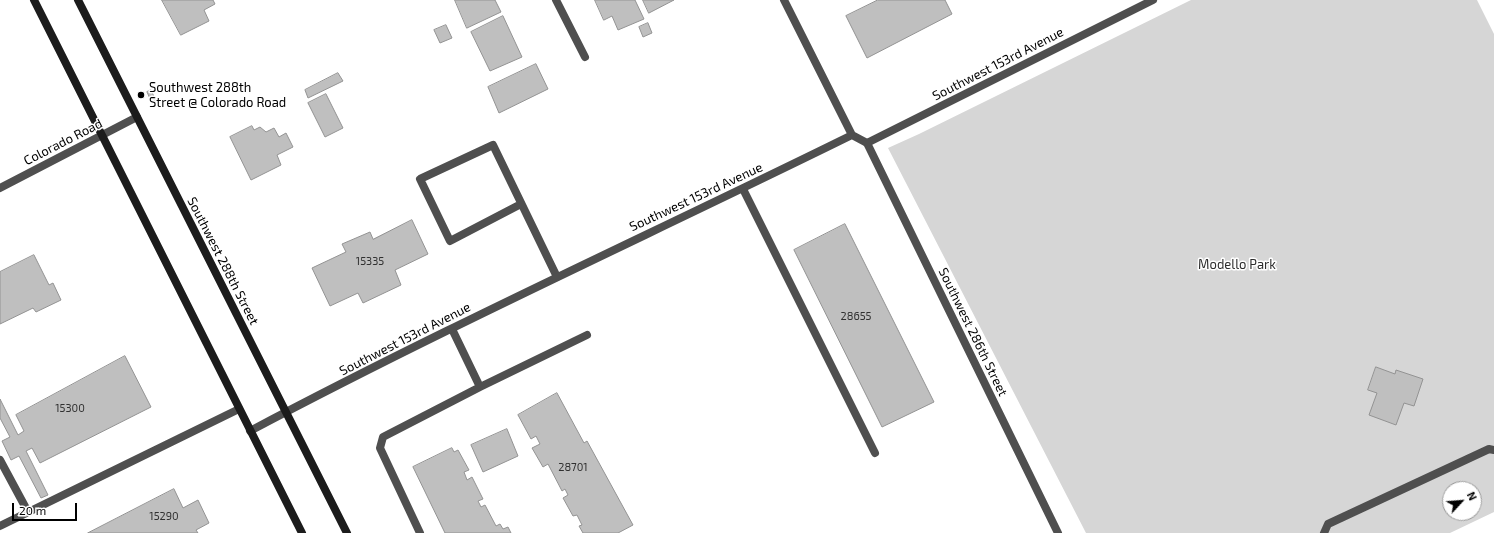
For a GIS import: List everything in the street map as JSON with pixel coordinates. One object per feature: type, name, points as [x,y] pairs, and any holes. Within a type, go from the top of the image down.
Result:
[{"type":"main road","points":[[34,0],[101,136],[302,533]]},
{"type":"main road","name":"Southwest 288th Street","points":[[78,0],[347,533]]},
{"type":"street","points":[[556,0],[584,57]]},
{"type":"street","points":[[784,0],[852,135],[867,143]]},
{"type":"street","name":"Southwest 153rd Avenue","points":[[867,143],[1153,0]]},
{"type":"street","name":"Colorado Road","points":[[0,188],[137,117]]},
{"type":"street","name":"Southwest 153rd Avenue","points":[[250,431],[557,277],[743,189],[852,135]]},
{"type":"street","name":"Southwest 286th Street","points":[[867,143],[1058,533]]},
{"type":"street","points":[[521,204],[450,241],[420,179],[493,145],[557,277]]},
{"type":"street","points":[[743,189],[875,453]]},
{"type":"street","points":[[452,329],[480,387]]},
{"type":"street","points":[[420,533],[380,448],[383,437],[480,387],[587,335]]},
{"type":"street","points":[[0,526],[239,409]]},
{"type":"street","points":[[1324,533],[1328,524],[1490,449],[1494,450]]},
{"type":"street","points":[[0,460],[28,512]]},
{"type":"green space","name":"Modello Park","points":[[1191,0],[1477,0],[1494,34],[1494,512],[1482,518],[1482,481],[1442,481],[1442,521],[1475,521],[1450,533],[1086,533],[888,148]]},
{"type":"building","points":[[162,0],[213,0],[215,4],[204,10],[209,21],[181,35]]},
{"type":"building","points":[[455,0],[495,0],[501,12],[467,28]]},
{"type":"building","points":[[595,0],[635,0],[644,19],[618,30],[612,16],[604,20]]},
{"type":"building","points":[[643,0],[674,0],[649,13]]},
{"type":"building","points":[[878,0],[945,0],[952,14],[867,58],[846,16]]},
{"type":"building","points":[[503,16],[522,57],[490,71],[471,32]]},
{"type":"building","points":[[648,23],[652,33],[643,37],[639,27]]},
{"type":"building","points":[[446,25],[452,38],[440,43],[434,30]]},
{"type":"building","points":[[536,64],[548,89],[499,113],[488,87]]},
{"type":"building","points":[[338,73],[343,81],[308,98],[305,90]]},
{"type":"building","points":[[151,90],[156,101],[152,103],[147,92]]},
{"type":"building","points":[[326,94],[343,128],[325,137],[308,103]]},
{"type":"building","points":[[252,126],[254,130],[260,127],[266,132],[274,128],[279,137],[286,133],[293,147],[277,155],[281,165],[251,180],[230,137]]},
{"type":"building","points":[[412,220],[428,254],[395,270],[401,285],[363,303],[358,293],[330,306],[312,268],[346,252],[342,244],[370,232],[373,239]]},
{"type":"building","points":[[845,224],[934,402],[882,427],[794,250]]},
{"type":"building","points":[[34,255],[49,285],[53,283],[61,300],[36,312],[33,308],[0,324],[0,272]]},
{"type":"building","points":[[125,356],[151,407],[40,463],[32,448],[26,451],[48,495],[41,498],[19,456],[11,460],[2,441],[10,437],[0,418],[0,399],[18,435],[24,431],[16,415]]},
{"type":"building","points":[[1376,367],[1395,374],[1396,370],[1423,379],[1414,406],[1404,403],[1396,425],[1369,415],[1377,393],[1368,390]]},
{"type":"building","points":[[557,393],[584,443],[587,441],[633,525],[618,533],[583,533],[579,526],[582,525],[577,515],[573,516],[563,498],[568,495],[565,489],[562,491],[548,464],[543,467],[532,448],[540,444],[536,436],[531,439],[518,415]]},
{"type":"building","points":[[507,429],[518,456],[483,472],[471,445]]},
{"type":"building","points":[[452,448],[454,452],[458,450],[469,470],[464,472],[467,480],[472,477],[483,499],[478,501],[481,507],[485,505],[496,526],[500,524],[503,529],[508,527],[511,533],[445,533],[413,467]]},
{"type":"building","points":[[174,489],[183,508],[198,500],[209,523],[196,530],[198,533],[88,533]]},
{"type":"place","name":"Southwest 288th Street @ Colorado Road","points":[[141,95]]}]
